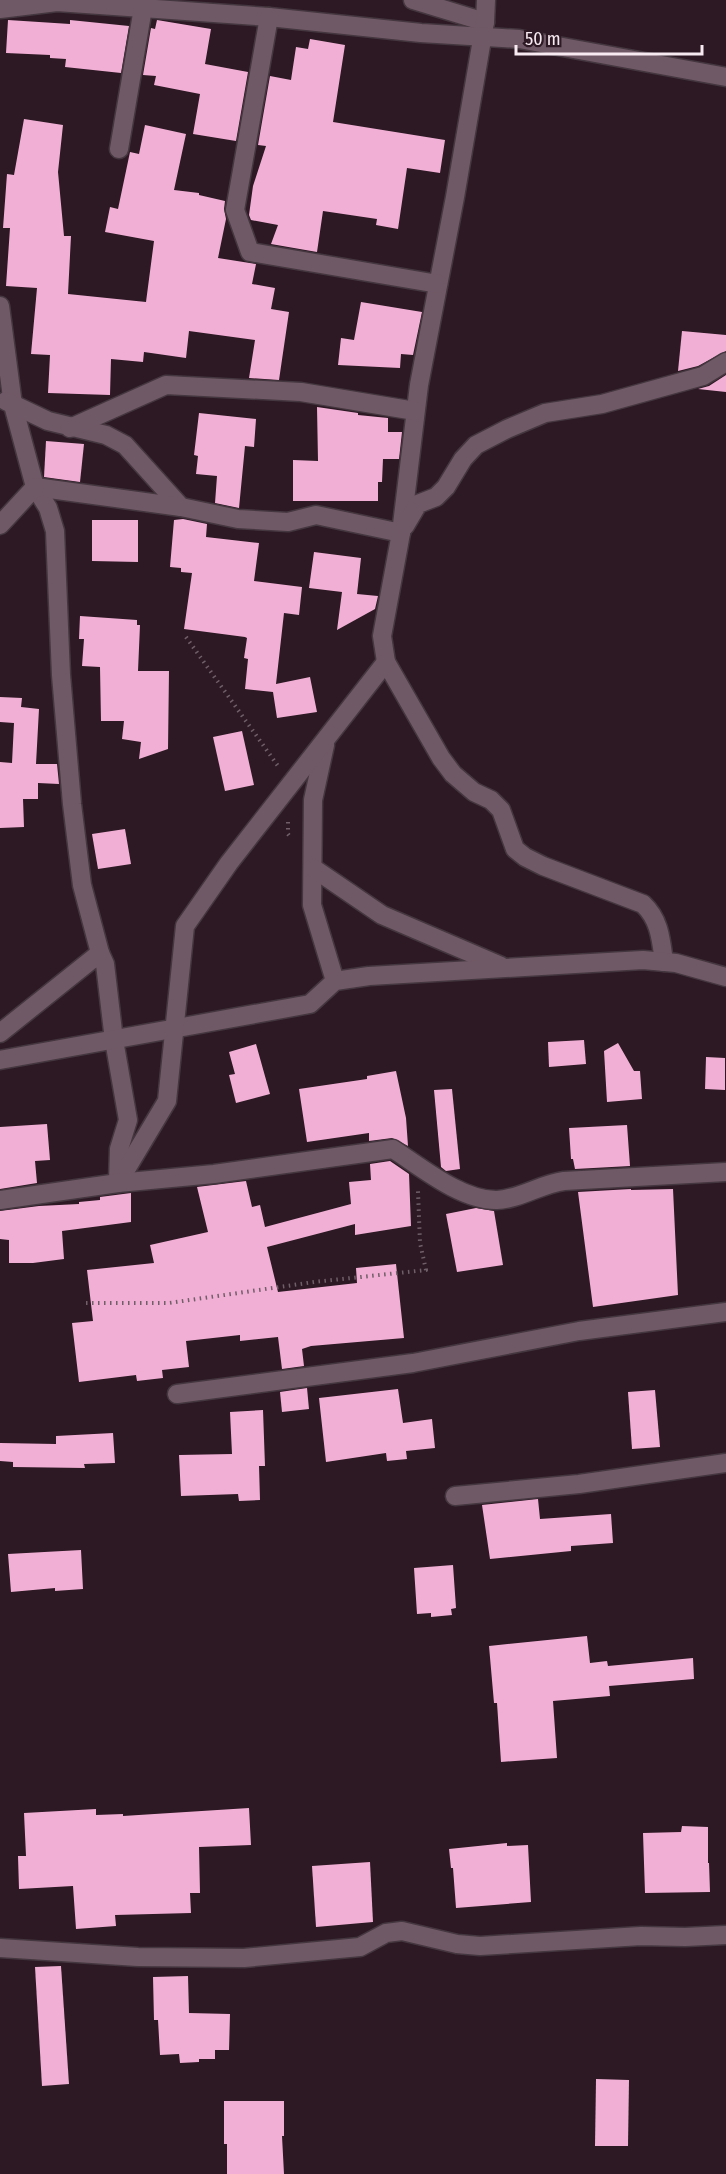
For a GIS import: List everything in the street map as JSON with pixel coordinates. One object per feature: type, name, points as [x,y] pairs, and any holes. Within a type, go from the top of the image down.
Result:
[{"type":"street","points":[[413,0],[483,29],[519,39],[726,77]]},
{"type":"street","points":[[486,0],[455,197],[415,411],[401,533],[382,636],[386,662],[447,766],[474,792],[491,801],[501,810],[515,849],[543,866],[643,904],[651,911],[659,927],[664,962]]},
{"type":"street","points":[[0,9],[57,2],[269,17],[421,33],[483,29]]},
{"type":"street","points":[[119,150],[143,8]]},
{"type":"street","points":[[269,17],[236,210],[250,252],[438,284]]},
{"type":"street","points":[[0,306],[7,401],[35,487],[48,508],[55,531],[61,675],[72,804],[82,885],[105,964],[114,1040],[128,1120],[119,1149],[118,1183]]},
{"type":"street","points":[[401,533],[418,504],[436,497],[446,487],[463,459],[476,445],[544,413],[602,404],[703,376],[726,362]]},
{"type":"street","points":[[70,428],[166,385],[301,392],[415,411]]},
{"type":"street","points":[[7,401],[48,421],[106,435],[125,445],[181,507]]},
{"type":"street","points":[[35,487],[181,507],[238,519],[288,522],[316,515],[401,533]]},
{"type":"street","points":[[0,525],[35,487]]},
{"type":"street","points":[[118,1183],[167,1101],[185,927],[230,863],[386,662]]},
{"type":"street","points":[[326,739],[313,800],[312,904],[336,981]]},
{"type":"street","points":[[313,868],[382,915],[506,968]]},
{"type":"street","points":[[0,1033],[100,953]]},
{"type":"street","points":[[0,1060],[310,1004],[336,981],[369,976],[643,960],[664,962],[726,977]]},
{"type":"street","points":[[0,1200],[393,1149],[447,1184],[474,1196],[496,1200],[564,1181],[726,1172]]},
{"type":"street","points":[[177,1394],[413,1363],[579,1330],[726,1312]]},
{"type":"street","points":[[455,1496],[579,1484],[726,1463]]},
{"type":"street","points":[[0,1948],[138,1957],[244,1958],[360,1947],[386,1933],[402,1930],[457,1944],[480,1946],[641,1936],[685,1938],[726,1935]]},
{"type":"path","points":[[186,637],[276,761],[287,790],[288,834],[313,868]]},
{"type":"path","points":[[86,1303],[169,1303],[314,1282],[426,1270],[420,1243],[416,1163]]},
{"type":"building","points":[[8,20],[70,24],[70,20],[129,26],[121,73],[65,67],[66,59],[50,58],[50,55],[6,53]]},
{"type":"building","points":[[157,20],[211,29],[205,64],[248,72],[236,141],[193,134],[200,94],[154,85],[156,76],[143,75],[151,28],[155,29]]},
{"type":"building","points":[[310,39],[345,45],[333,122],[445,140],[440,173],[407,168],[398,229],[376,225],[377,219],[323,211],[317,252],[271,244],[278,225],[251,220],[249,215],[253,186],[266,146],[258,145],[270,76],[291,80],[296,47],[308,49]]},
{"type":"building","points":[[24,119],[63,125],[58,172],[64,236],[71,236],[68,294],[146,302],[154,241],[105,232],[110,207],[118,209],[130,152],[139,154],[145,125],[186,134],[174,190],[199,193],[199,195],[225,201],[226,219],[218,258],[256,264],[252,284],[275,288],[271,309],[289,312],[279,380],[249,378],[255,340],[189,331],[186,358],[144,352],[143,362],[111,359],[110,395],[48,393],[50,355],[31,354],[37,288],[6,286],[10,228],[3,228],[7,174],[14,175]]},
{"type":"building","points":[[361,302],[422,312],[413,355],[401,354],[400,368],[338,365],[341,338],[354,340]]},
{"type":"building","points":[[682,331],[726,335],[726,351],[698,366],[678,371]]},
{"type":"building","points":[[726,375],[726,392],[698,389],[709,386]]},
{"type":"building","points":[[317,407],[388,418],[388,432],[402,432],[399,459],[383,459],[382,482],[378,482],[378,501],[293,501],[293,460],[318,461]]},
{"type":"building","points":[[199,413],[256,419],[254,447],[245,446],[239,508],[215,503],[217,476],[196,474],[198,456],[194,455]]},
{"type":"building","points":[[46,441],[84,444],[80,482],[44,477]]},
{"type":"building","points":[[183,519],[207,524],[206,537],[259,543],[254,581],[302,587],[299,615],[284,613],[276,684],[310,677],[317,712],[277,718],[273,692],[245,689],[248,659],[244,658],[247,638],[184,629],[192,573],[181,572],[181,568],[170,567],[174,520]]},
{"type":"building","points":[[92,520],[138,520],[138,562],[92,561]]},
{"type":"building","points":[[314,552],[361,558],[357,594],[378,596],[375,609],[337,630],[342,592],[309,588]]},
{"type":"building","points":[[80,616],[137,620],[137,625],[140,625],[138,671],[169,671],[168,749],[139,759],[141,742],[122,739],[124,721],[101,721],[100,667],[82,666],[84,639],[79,639]]},
{"type":"building","points":[[0,697],[22,698],[21,707],[39,709],[36,764],[57,764],[59,784],[38,783],[38,799],[23,799],[24,827],[0,828],[0,762],[12,763],[14,723],[0,722]]},
{"type":"building","points":[[242,731],[254,785],[225,791],[213,737]]},
{"type":"building","points":[[125,829],[131,864],[98,869],[92,834]]},
{"type":"building","points":[[584,1040],[586,1064],[549,1067],[548,1042]]},
{"type":"building","points":[[618,1043],[634,1071],[640,1071],[642,1099],[607,1102],[604,1051]]},
{"type":"building","points":[[256,1044],[270,1094],[236,1103],[229,1075],[235,1074],[229,1052]]},
{"type":"building","points":[[706,1057],[725,1058],[725,1090],[705,1089]]},
{"type":"building","points":[[396,1071],[406,1118],[408,1146],[392,1138],[369,1141],[369,1133],[307,1142],[299,1089],[367,1079],[367,1076]]},
{"type":"building","points":[[452,1089],[460,1169],[446,1171],[441,1167],[434,1090]]},
{"type":"building","points":[[47,1124],[50,1160],[35,1161],[37,1183],[0,1189],[0,1127]]},
{"type":"building","points":[[627,1125],[630,1166],[575,1169],[573,1159],[571,1159],[569,1128]]},
{"type":"building","points":[[390,1161],[409,1174],[411,1226],[355,1235],[355,1224],[267,1247],[278,1292],[357,1283],[356,1268],[396,1264],[404,1338],[311,1346],[302,1349],[304,1366],[282,1369],[278,1337],[240,1341],[240,1335],[186,1341],[189,1367],[162,1370],[163,1378],[137,1381],[136,1375],[79,1382],[72,1323],[93,1321],[87,1270],[154,1263],[150,1245],[208,1232],[197,1187],[246,1181],[252,1207],[260,1205],[265,1227],[351,1204],[349,1182],[371,1180],[370,1164]]},
{"type":"building","points":[[673,1189],[678,1295],[593,1307],[578,1192]]},
{"type":"building","points":[[131,1193],[131,1222],[62,1231],[64,1259],[9,1263],[9,1240],[0,1239],[0,1211],[79,1204],[79,1202],[100,1200],[100,1197]]},
{"type":"building","points":[[476,1208],[494,1211],[503,1265],[457,1272],[446,1214]]},
{"type":"building","points":[[307,1388],[309,1409],[282,1412],[280,1392]]},
{"type":"building","points":[[398,1389],[403,1423],[432,1419],[435,1448],[406,1451],[407,1459],[387,1461],[386,1453],[326,1462],[319,1398]]},
{"type":"building","points":[[655,1390],[660,1447],[632,1449],[628,1392]]},
{"type":"building","points":[[263,1410],[265,1466],[259,1466],[260,1500],[239,1501],[238,1494],[181,1496],[179,1455],[232,1454],[230,1412]]},
{"type":"building","points":[[113,1433],[115,1463],[84,1464],[85,1468],[13,1467],[13,1462],[0,1461],[0,1443],[56,1444],[56,1436]]},
{"type":"building","points":[[538,1499],[540,1519],[611,1514],[613,1543],[571,1546],[571,1551],[490,1559],[482,1505]]},
{"type":"building","points":[[81,1550],[83,1589],[55,1591],[55,1588],[11,1592],[8,1554]]},
{"type":"building","points":[[453,1565],[456,1608],[451,1609],[452,1615],[431,1617],[431,1613],[417,1614],[414,1568]]},
{"type":"building","points":[[587,1636],[590,1663],[607,1661],[608,1666],[693,1658],[694,1679],[609,1686],[610,1696],[553,1701],[557,1758],[501,1762],[497,1703],[494,1703],[489,1646]]},
{"type":"building","points":[[249,1808],[251,1845],[199,1847],[200,1893],[190,1893],[191,1913],[115,1915],[116,1926],[76,1929],[73,1886],[19,1889],[18,1856],[26,1856],[24,1813],[96,1809],[96,1815],[123,1814],[123,1816]]},
{"type":"building","points":[[682,1826],[708,1827],[710,1892],[645,1893],[643,1833],[681,1832]]},
{"type":"building","points":[[507,1843],[507,1846],[528,1845],[531,1902],[456,1908],[449,1849]]},
{"type":"building","points":[[370,1862],[373,1922],[316,1927],[312,1866]]},
{"type":"building","points":[[61,1966],[69,2084],[42,2086],[35,1967]]},
{"type":"building","points":[[188,1976],[189,2013],[230,2014],[229,2050],[215,2050],[215,2059],[199,2059],[199,2062],[180,2063],[179,2054],[160,2055],[158,2020],[154,2020],[153,1977]]},
{"type":"building","points":[[596,2079],[629,2080],[628,2146],[595,2146]]},
{"type":"building","points":[[224,2101],[284,2101],[284,2136],[282,2136],[284,2174],[227,2174]]}]
